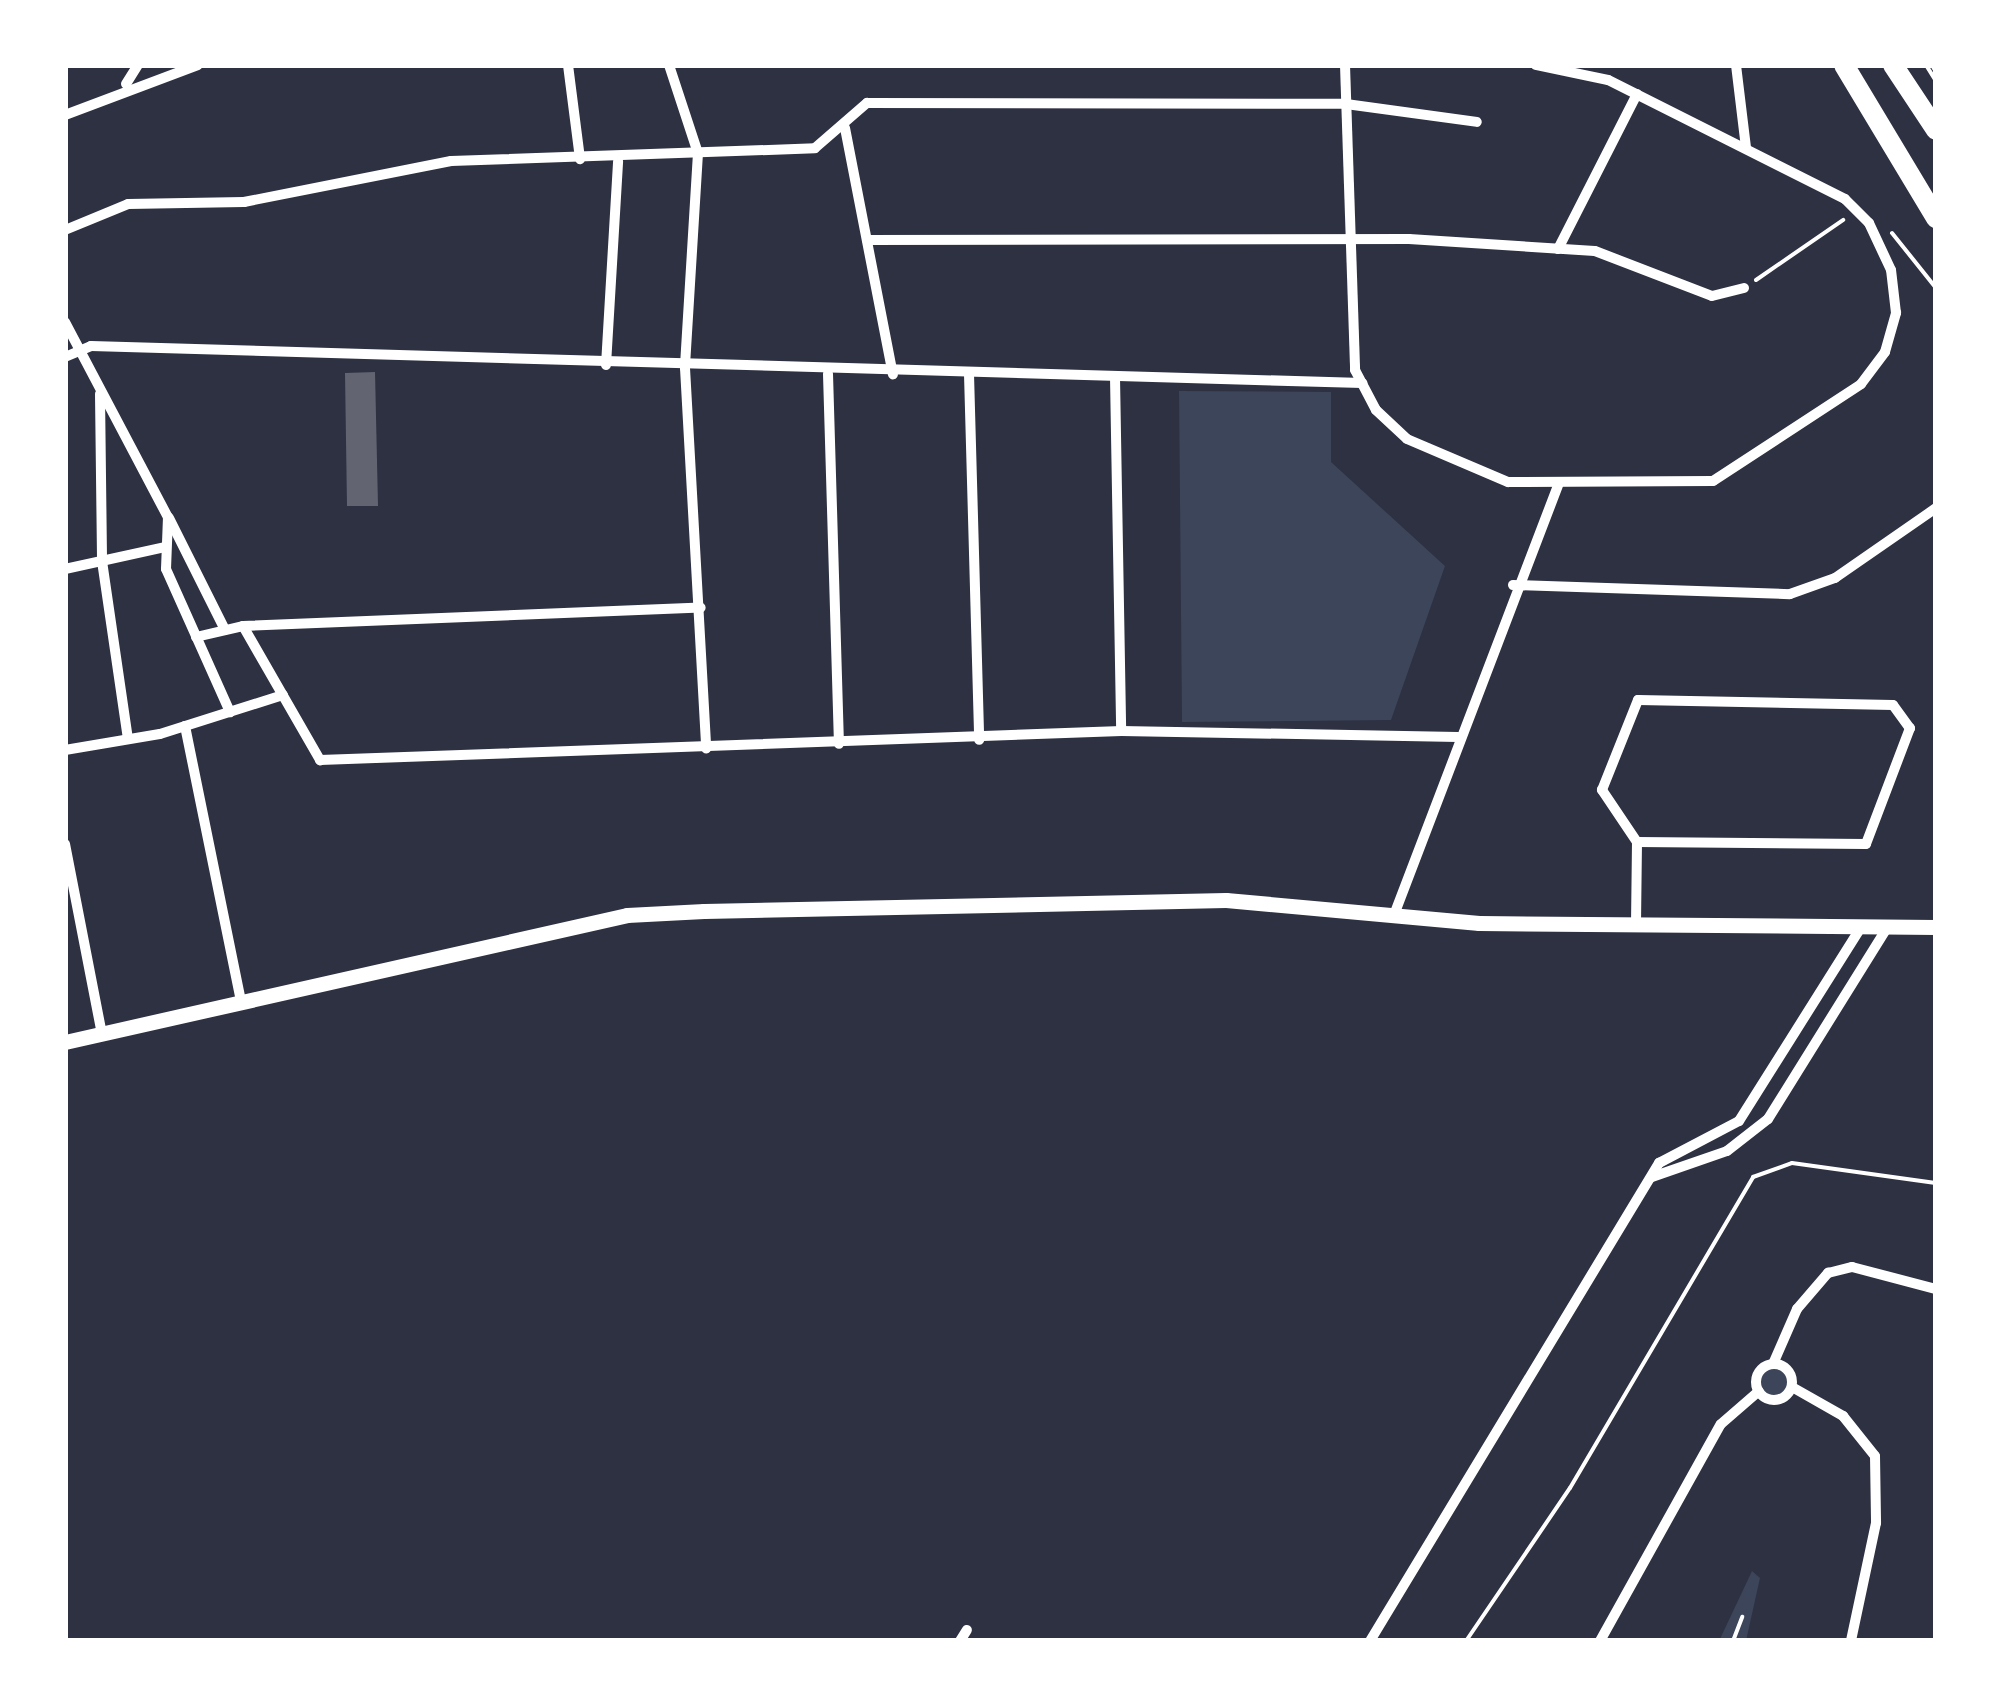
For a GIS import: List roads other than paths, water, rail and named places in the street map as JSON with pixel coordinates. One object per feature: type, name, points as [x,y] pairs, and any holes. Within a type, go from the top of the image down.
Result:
[{"type":"main road","points":[[1844,65],[1936,218]]},
{"type":"main road","points":[[1894,65],[1936,130]]},
{"type":"street","points":[[126,85],[138,65]]},
{"type":"street","points":[[65,114],[126,85],[198,65]]},
{"type":"street","points":[[568,65],[580,159]]},
{"type":"street","points":[[669,65],[698,153],[686,368],[706,748]]},
{"type":"street","points":[[1345,65],[1348,237],[1362,382],[1376,410],[1444,460],[1508,482],[1558,485],[1713,481],[1861,384],[1885,352],[1896,313],[1892,270],[1870,223],[1856,210],[1746,148],[1637,94],[1582,70],[1536,65]]},
{"type":"street","points":[[1736,65],[1746,148]]},
{"type":"street","points":[[1558,249],[1637,94]]},
{"type":"street","points":[[65,230],[128,204],[244,202],[452,161],[618,160],[815,148],[845,128],[866,103],[1346,104],[1477,122]]},
{"type":"street","points":[[845,128],[894,374]]},
{"type":"street","points":[[606,365],[618,160]]},
{"type":"street","points":[[867,240],[1348,237],[1558,249],[1631,260],[1712,296],[1744,288]]},
{"type":"street","points":[[65,322],[77,352],[225,630]]},
{"type":"street","points":[[65,357],[77,352],[828,374],[1362,382]]},
{"type":"street","points":[[828,374],[839,744]]},
{"type":"street","points":[[969,374],[979,740]]},
{"type":"street","points":[[1115,377],[1120,731]]},
{"type":"street","points":[[100,393],[102,561],[128,739]]},
{"type":"street","points":[[1394,915],[1514,585],[1558,485]]},
{"type":"street","points":[[1514,585],[1790,594],[1835,578],[1936,508]]},
{"type":"street","points":[[168,518],[165,547],[196,637],[230,712]]},
{"type":"street","points":[[65,569],[165,547]]},
{"type":"street","points":[[196,637],[244,626],[701,608]]},
{"type":"street","points":[[244,626],[320,760],[979,740],[1120,731],[1458,737]]},
{"type":"street","points":[[65,750],[185,726],[283,695]]},
{"type":"street","points":[[1636,924],[1638,842],[1602,790],[1638,700],[1893,705],[1910,728],[1866,844],[1638,842]]},
{"type":"street","points":[[185,726],[241,1002]]},
{"type":"street","points":[[65,844],[102,1034]]},
{"type":"street","points":[[65,1042],[626,916],[1226,900],[1394,915],[1636,924],[1936,927]]},
{"type":"street","points":[[1370,1641],[1658,1163],[1740,1121],[1862,926]]},
{"type":"street","points":[[1652,1177],[1752,1135],[1888,926]]},
{"type":"street","points":[[1740,1121],[1752,1135]]},
{"type":"street","points":[[1759,1391],[1758,1374],[1773,1364],[1797,1309],[1828,1273],[1852,1267],[1936,1289]]},
{"type":"street","points":[[1773,1364],[1786,1368],[1792,1387],[1843,1416],[1875,1456],[1876,1523],[1851,1641]]},
{"type":"street","points":[[1759,1391],[1776,1400],[1792,1387]]},
{"type":"street","points":[[1600,1641],[1721,1424],[1759,1391]]},
{"type":"street","points":[[960,1641],[967,1630]]}]
